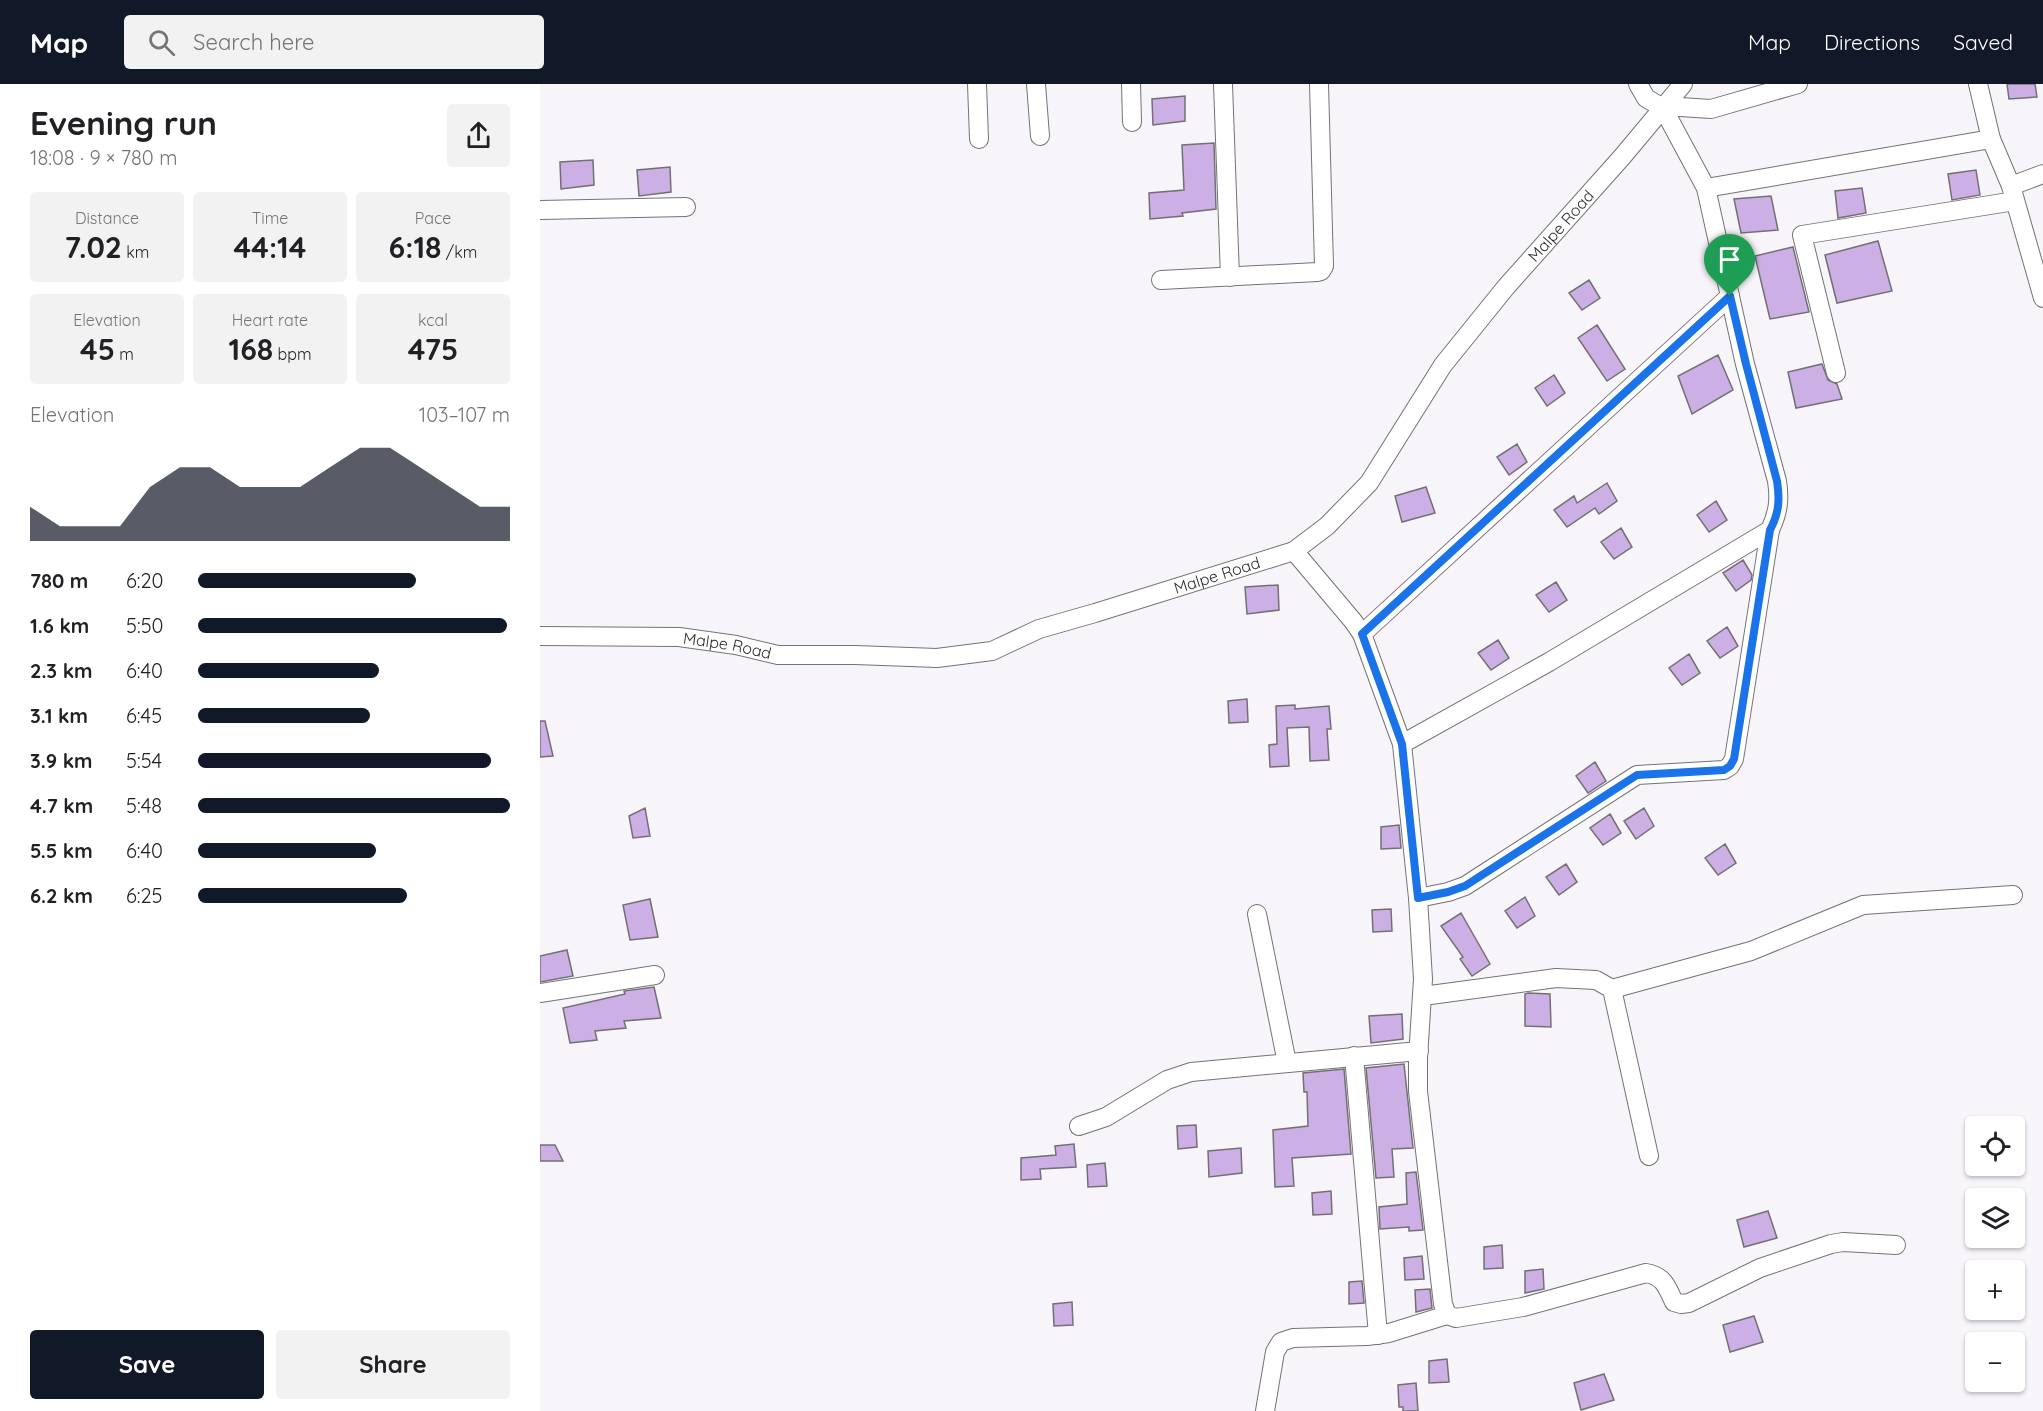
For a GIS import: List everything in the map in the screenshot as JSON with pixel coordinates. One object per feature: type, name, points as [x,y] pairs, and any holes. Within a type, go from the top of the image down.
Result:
[{"type":"street","points":[[977,84],[979,139]]},
{"type":"street","points":[[1036,84],[1040,136]]},
{"type":"street","points":[[1131,84],[1132,122]]},
{"type":"street","points":[[1223,84],[1230,277]]},
{"type":"street","points":[[1161,280],[1321,271],[1324,266],[1319,84]]},
{"type":"street","points":[[1638,84],[1646,98],[1664,107],[1711,109],[1798,84]]},
{"type":"street","name":"Malpe Road","points":[[540,636],[679,637],[736,645],[778,655],[937,658],[992,651],[1039,629],[1294,551],[1327,526],[1368,483],[1443,365],[1506,287],[1622,157],[1683,84]]},
{"type":"street","points":[[1978,84],[1992,140],[2013,193],[2043,298]]},
{"type":"street","points":[[1418,898],[1465,886],[1637,775],[1724,770],[1734,759],[1770,530],[1778,514],[1779,496],[1706,188],[1664,107]]},
{"type":"street","points":[[1706,188],[1992,140]]},
{"type":"street","points":[[1836,373],[1802,236],[2013,193],[2043,174]]},
{"type":"street","points":[[540,210],[686,207]]},
{"type":"street","points":[[1362,634],[1730,296]]},
{"type":"street","points":[[1402,744],[1549,662],[1770,530]]},
{"type":"street","points":[[1294,551],[1362,634],[1402,744],[1418,898],[1423,996],[1418,1091],[1443,1304],[1447,1315]]},
{"type":"street","points":[[1423,996],[1556,978],[1596,980],[1612,989],[1751,951],[1863,905],[2013,895]]},
{"type":"street","points":[[1257,914],[1287,1062]]},
{"type":"street","points":[[540,993],[655,975]]},
{"type":"street","points":[[1612,989],[1649,1156]]},
{"type":"street","points":[[1079,1126],[1106,1117],[1178,1075],[1191,1072],[1419,1050]]},
{"type":"street","points":[[1354,1056],[1378,1335]]},
{"type":"street","points":[[1265,1411],[1275,1352],[1281,1342],[1293,1338],[1389,1333],[1447,1315],[1456,1318],[1523,1307],[1646,1273],[1655,1275],[1664,1281],[1674,1302],[1689,1303],[1753,1270],[1831,1244],[1850,1242],[1896,1245]]},
{"type":"building","points":[[2007,84],[2035,84],[2037,97],[2009,99]]},
{"type":"building","points":[[1185,96],[1185,121],[1153,125],[1152,99]]},
{"type":"building","points":[[1214,143],[1216,209],[1182,213],[1183,216],[1150,219],[1149,193],[1184,190],[1182,145]]},
{"type":"building","points":[[593,160],[594,185],[561,189],[560,162]]},
{"type":"building","points":[[670,167],[671,192],[639,196],[637,170]]},
{"type":"building","points":[[1976,170],[1980,195],[1952,200],[1948,174]]},
{"type":"building","points":[[1862,188],[1866,213],[1838,218],[1835,191]]},
{"type":"building","points":[[1771,196],[1778,230],[1741,233],[1734,199]]},
{"type":"building","points":[[1878,241],[1892,291],[1837,303],[1825,255]]},
{"type":"building","points":[[1793,247],[1809,312],[1770,319],[1755,256]]},
{"type":"building","points":[[1589,280],[1600,298],[1582,310],[1569,293]]},
{"type":"building","points":[[1597,325],[1625,369],[1607,381],[1578,338]]},
{"type":"building","points":[[1718,355],[1733,390],[1692,414],[1678,376]]},
{"type":"building","points":[[1822,364],[1828,380],[1837,384],[1842,399],[1796,408],[1788,372]]},
{"type":"building","points":[[1554,375],[1565,393],[1547,406],[1535,388]]},
{"type":"building","points":[[1517,444],[1527,462],[1509,475],[1497,457]]},
{"type":"building","points":[[1607,483],[1617,501],[1599,514],[1595,508],[1567,527],[1554,510],[1574,496],[1577,503]]},
{"type":"building","points":[[1426,487],[1435,513],[1402,522],[1395,496]]},
{"type":"building","points":[[1716,501],[1727,520],[1709,532],[1697,515]]},
{"type":"building","points":[[1621,528],[1632,547],[1614,559],[1601,542]]},
{"type":"building","points":[[1743,560],[1752,575],[1751,580],[1736,591],[1723,573]]},
{"type":"building","points":[[1556,582],[1567,600],[1549,612],[1536,595]]},
{"type":"building","points":[[1278,585],[1279,610],[1247,614],[1245,587]]},
{"type":"building","points":[[1727,627],[1738,646],[1720,658],[1707,641]]},
{"type":"building","points":[[1498,640],[1509,658],[1491,670],[1478,653]]},
{"type":"building","points":[[1689,654],[1700,673],[1682,685],[1669,668]]},
{"type":"building","points":[[1247,699],[1248,722],[1229,723],[1228,701]]},
{"type":"building","points":[[1295,705],[1295,709],[1329,706],[1331,729],[1327,729],[1329,760],[1310,761],[1309,727],[1287,728],[1289,766],[1270,767],[1269,745],[1277,744],[1276,706]]},
{"type":"building","points":[[540,721],[545,721],[553,756],[540,757]]},
{"type":"building","points":[[1595,762],[1606,781],[1588,793],[1576,776]]},
{"type":"building","points":[[645,808],[650,836],[633,838],[629,816]]},
{"type":"building","points":[[1644,808],[1654,826],[1636,839],[1624,821]]},
{"type":"building","points":[[1610,814],[1621,833],[1603,845],[1590,828]]},
{"type":"building","points":[[1399,825],[1401,848],[1381,849],[1381,827]]},
{"type":"building","points":[[1725,844],[1736,863],[1718,875],[1705,858]]},
{"type":"building","points":[[1566,864],[1577,882],[1559,895],[1546,877]]},
{"type":"building","points":[[1525,897],[1535,916],[1517,928],[1505,911]]},
{"type":"building","points":[[650,899],[658,937],[630,940],[623,905]]},
{"type":"building","points":[[1391,909],[1392,931],[1373,932],[1372,910]]},
{"type":"building","points":[[1461,913],[1490,964],[1472,976],[1460,959],[1463,957],[1441,926]]},
{"type":"building","points":[[567,950],[573,976],[540,982],[540,956]]},
{"type":"building","points":[[654,987],[661,1018],[624,1021],[626,1028],[595,1031],[597,1040],[570,1043],[563,1008],[625,994],[624,991]]},
{"type":"building","points":[[1525,994],[1550,994],[1551,1027],[1525,1026]]},
{"type":"building","points":[[1402,1014],[1403,1039],[1371,1043],[1369,1016]]},
{"type":"building","points":[[1404,1064],[1413,1148],[1392,1149],[1394,1177],[1376,1178],[1366,1068]]},
{"type":"building","points":[[1344,1069],[1351,1154],[1292,1158],[1294,1186],[1275,1187],[1273,1130],[1308,1126],[1307,1092],[1304,1092],[1303,1073]]},
{"type":"building","points":[[1196,1125],[1197,1147],[1178,1149],[1177,1126]]},
{"type":"building","points":[[1074,1144],[1076,1167],[1040,1169],[1041,1179],[1021,1180],[1021,1158],[1056,1155],[1055,1146]]},
{"type":"building","points":[[540,1145],[555,1145],[563,1161],[540,1161]]},
{"type":"building","points":[[1241,1148],[1242,1173],[1209,1177],[1208,1151]]},
{"type":"building","points":[[1105,1163],[1107,1186],[1088,1187],[1087,1165]]},
{"type":"building","points":[[1416,1172],[1423,1230],[1409,1231],[1409,1227],[1380,1229],[1379,1207],[1407,1204],[1406,1173]]},
{"type":"building","points":[[1331,1191],[1332,1214],[1313,1215],[1312,1193]]},
{"type":"building","points":[[1768,1211],[1777,1238],[1744,1247],[1737,1220]]},
{"type":"building","points":[[1502,1245],[1503,1268],[1484,1269],[1484,1247]]},
{"type":"building","points":[[1422,1256],[1424,1279],[1405,1280],[1404,1258]]},
{"type":"building","points":[[1543,1269],[1544,1289],[1525,1293],[1525,1271]]},
{"type":"building","points":[[1362,1281],[1364,1303],[1349,1304],[1349,1282]]},
{"type":"building","points":[[1430,1289],[1432,1308],[1416,1312],[1415,1290]]},
{"type":"building","points":[[1072,1302],[1073,1325],[1054,1326],[1053,1304]]},
{"type":"building","points":[[1754,1316],[1763,1342],[1730,1352],[1723,1325]]},
{"type":"building","points":[[1447,1359],[1449,1382],[1429,1383],[1429,1361]]},
{"type":"building","points":[[1604,1374],[1614,1400],[1581,1410],[1574,1383]]},
{"type":"building","points":[[1416,1383],[1418,1411],[1403,1411],[1403,1407],[1399,1407],[1398,1385]]},
{"type":"route","points":[[1730,296],[1779,496],[1778,514],[1770,530],[1734,759],[1724,770],[1637,775],[1465,886],[1418,898],[1402,744],[1362,634],[1730,296]]}]
